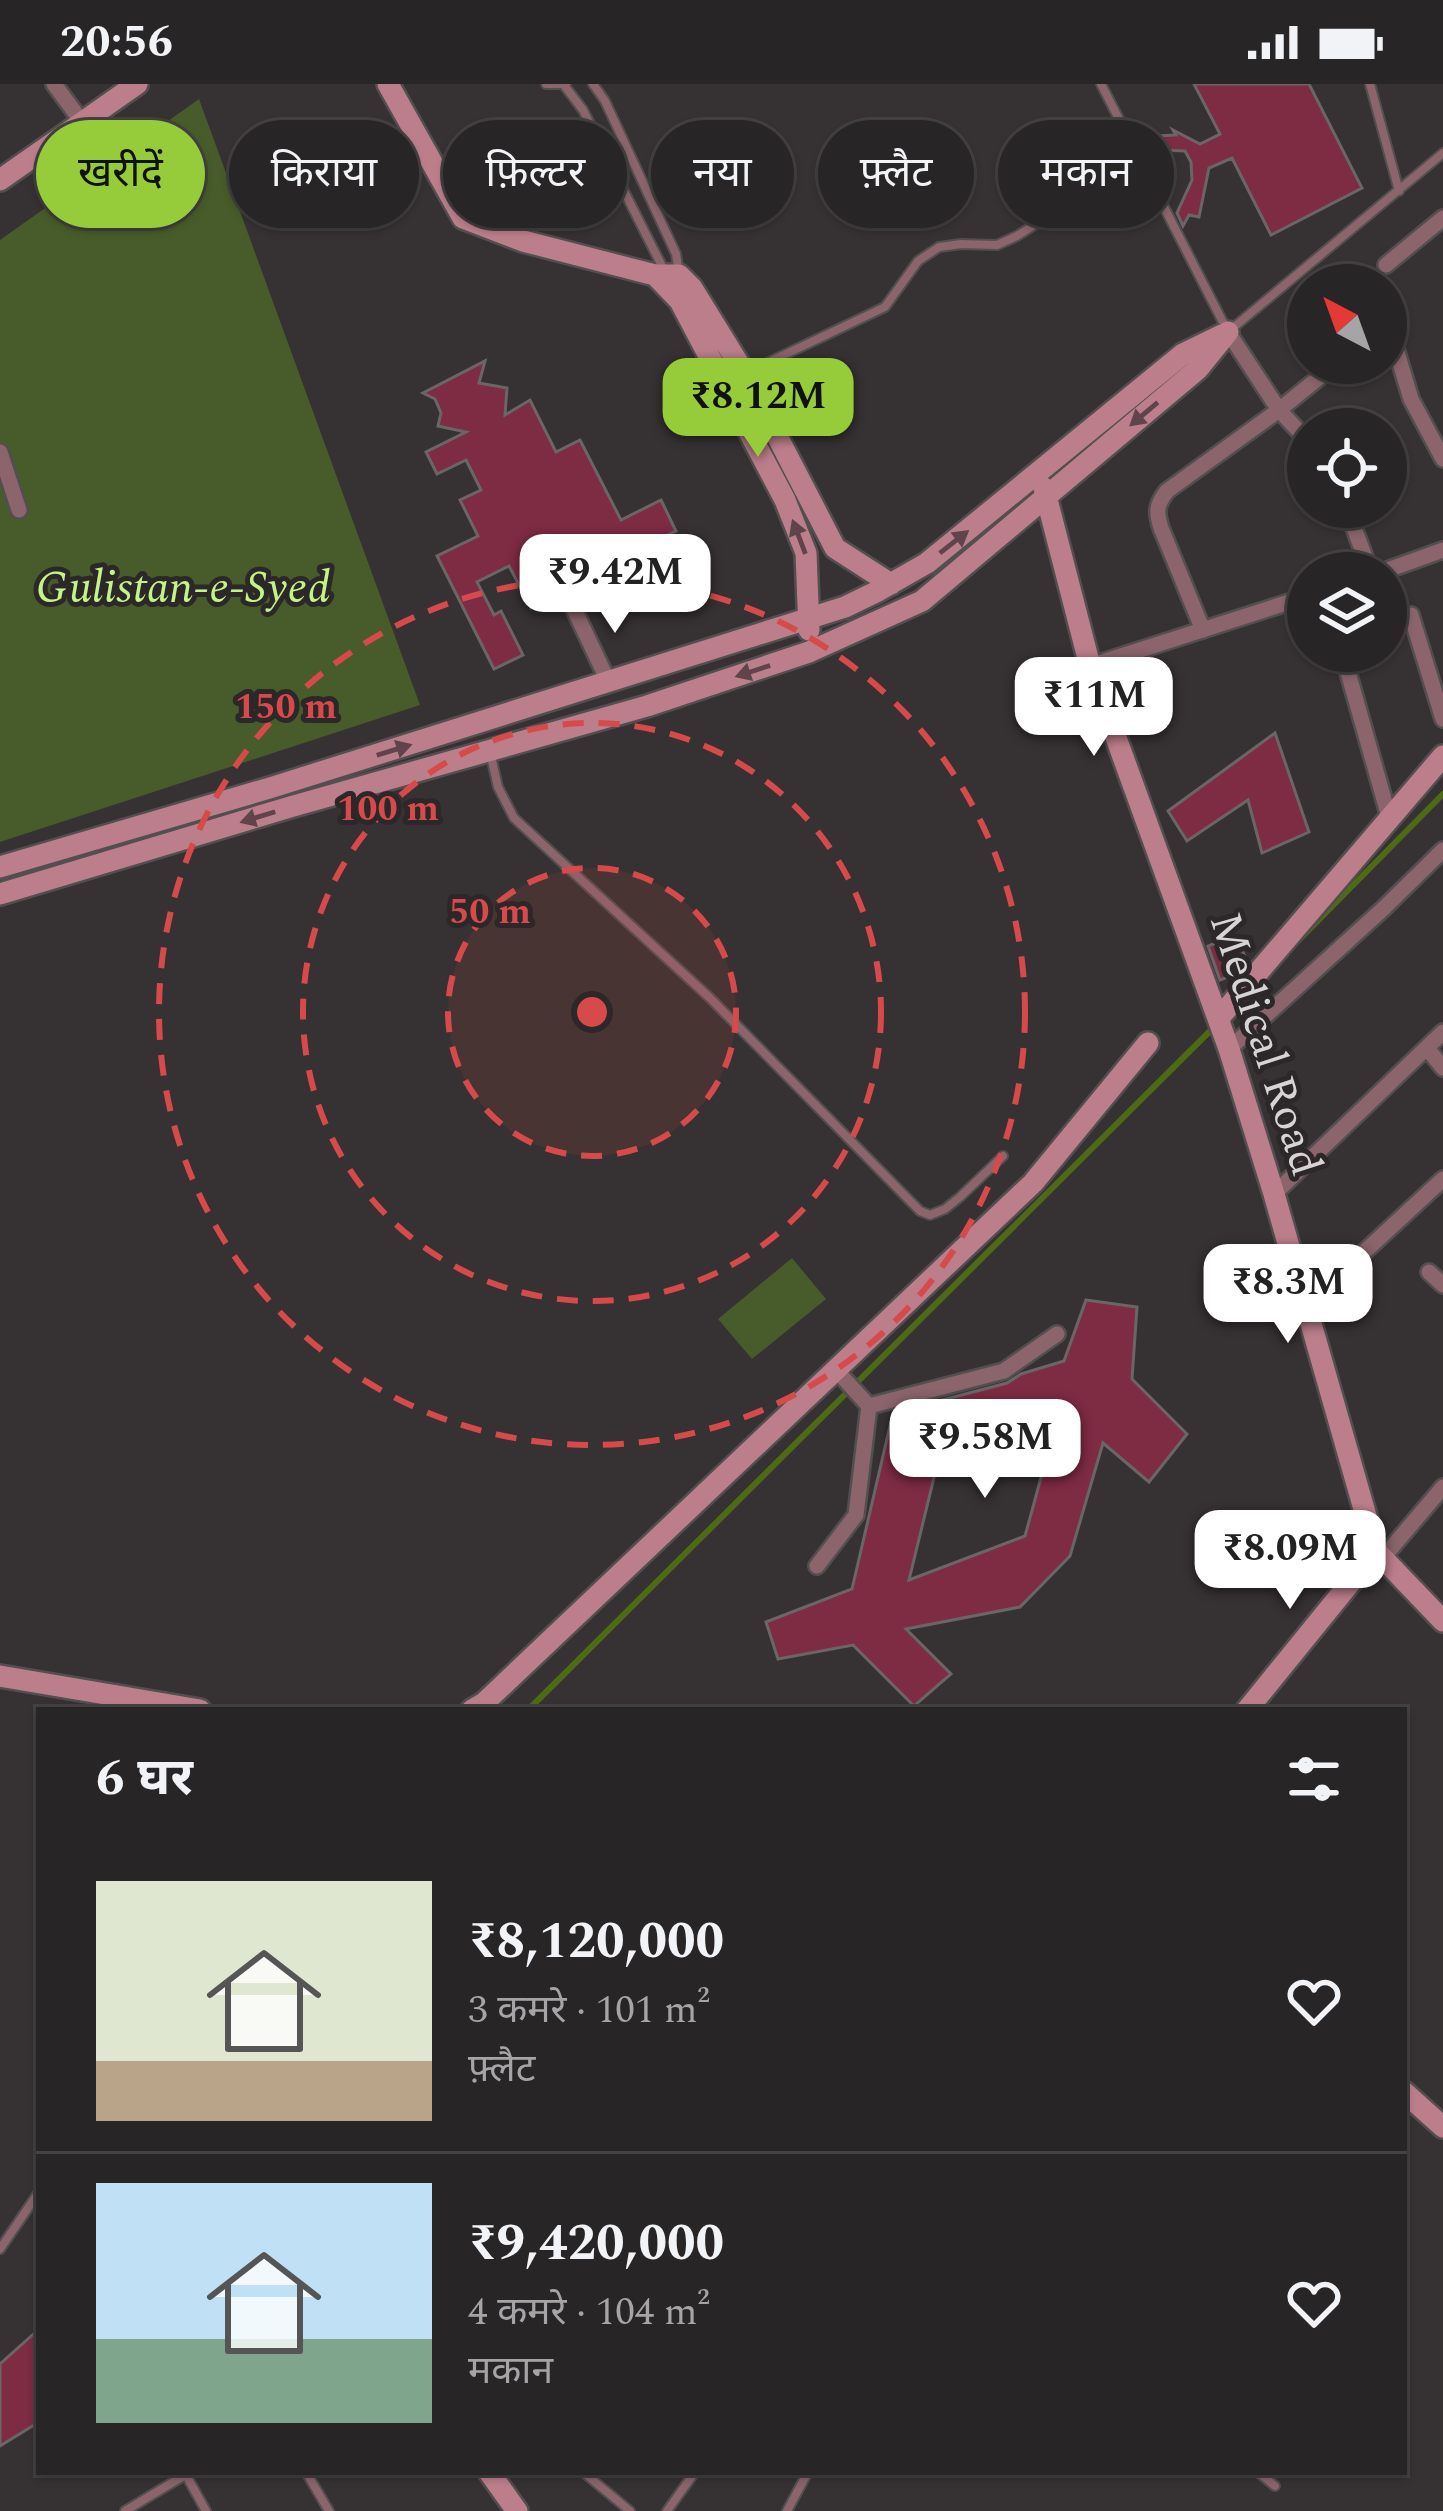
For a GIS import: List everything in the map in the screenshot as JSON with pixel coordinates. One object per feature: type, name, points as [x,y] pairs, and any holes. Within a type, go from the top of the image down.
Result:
[{"type":"street","points":[[54,84],[81,120]]},
{"type":"street","points":[[85,120],[136,84]]},
{"type":"street","points":[[388,84],[463,218],[523,241],[667,275],[692,288],[745,374],[835,548],[891,584]]},
{"type":"street","points":[[0,180],[36,155]]},
{"type":"street","points":[[1387,264],[1443,218]]},
{"type":"street","points":[[667,275],[784,500],[806,553],[809,652]]},
{"type":"street","points":[[1228,332],[1287,419]]},
{"type":"street","points":[[0,867],[845,607],[927,563],[1183,354],[1228,332]]},
{"type":"street","points":[[0,894],[647,706],[809,652],[922,601],[1198,369],[1228,332]]},
{"type":"street","points":[[1204,630],[1161,528],[1158,502],[1311,384]]},
{"type":"street","points":[[1406,384],[1442,457]]},
{"type":"street","points":[[0,452],[20,510]]},
{"type":"street","name":"Medical Road","points":[[1037,474],[1090,667],[1229,1049],[1379,1555],[1443,1622]]},
{"type":"street","points":[[1407,562],[1443,550]]},
{"type":"street","points":[[1090,667],[1287,603]]},
{"type":"street","points":[[574,609],[609,683]]},
{"type":"street","points":[[1411,615],[1443,718]]},
{"type":"street","points":[[1348,672],[1388,817]]},
{"type":"street","points":[[1219,1018],[1443,756]]},
{"type":"street","points":[[133,829],[139,853]]},
{"type":"street","points":[[1229,1049],[1443,850]]},
{"type":"street","points":[[1274,1194],[1443,1032]]},
{"type":"street","points":[[477,1707],[1033,1183],[1148,1043]]},
{"type":"street","points":[[1426,1048],[1443,1068]]},
{"type":"street","points":[[1306,1306],[1443,1179]]},
{"type":"street","points":[[1429,1272],[1443,1285]]},
{"type":"street","points":[[868,1406],[1004,1371],[1057,1334]]},
{"type":"street","points":[[817,1566],[856,1515],[868,1406],[836,1370]]},
{"type":"street","points":[[1250,1707],[1443,1487]]},
{"type":"street","points":[[0,1676],[182,1707]]},
{"type":"street","points":[[1407,2095],[1443,2127]]},
{"type":"street","points":[[491,2475],[517,2511]]},
{"type":"lane","points":[[546,84],[565,85],[583,110],[667,275]]},
{"type":"lane","points":[[593,84],[676,254],[667,275]]},
{"type":"lane","points":[[1101,84],[1120,120]]},
{"type":"lane","points":[[1370,84],[1400,191]]},
{"type":"lane","points":[[1174,225],[1228,332],[1443,153]]},
{"type":"lane","points":[[745,374],[885,307],[918,261],[939,248],[997,245],[1029,228]]},
{"type":"lane","points":[[490,751],[498,788],[514,818],[710,998],[920,1211],[930,1215],[945,1210],[1003,1156]]},
{"type":"lane","points":[[0,2249],[36,2196]]},
{"type":"lane","points":[[125,2511],[185,2475]]},
{"type":"lane","points":[[189,2475],[206,2511]]},
{"type":"lane","points":[[308,2475],[329,2511]]},
{"type":"lane","points":[[587,2475],[630,2511]]},
{"type":"lane","points":[[667,2511],[693,2475]]},
{"type":"lane","points":[[787,2511],[806,2475]]},
{"type":"lane","points":[[1261,2475],[1274,2486]]},
{"type":"green space","name":"Gulistan-e-Syed","points":[[199,99],[229,181],[229,228],[246,228],[420,705],[0,842],[0,240],[36,214],[36,228],[205,228],[205,120],[169,120]]},
{"type":"green space","points":[[792,1258],[826,1299],[752,1359],[718,1319]]},
{"type":"building","points":[[1194,84],[1309,84],[1362,188],[1271,235],[1232,158],[1209,168],[1199,217],[1189,215],[1183,226],[1177,213],[1192,180],[1191,162],[1185,151],[1174,151],[1174,131],[1200,144],[1220,134]]},
{"type":"building","points":[[485,361],[479,383],[507,388],[505,415],[530,400],[556,452],[580,440],[621,520],[661,500],[676,531],[659,539],[677,576],[648,591],[632,558],[531,608],[509,566],[477,582],[494,615],[501,611],[523,655],[494,669],[437,556],[478,536],[460,500],[481,490],[466,460],[437,474],[426,452],[466,432],[438,426],[441,413],[435,399],[423,393]]},
{"type":"building","points":[[1275,733],[1309,832],[1262,853],[1248,800],[1187,841],[1168,811]]},
{"type":"building","points":[[1228,938],[1233,950],[1241,947],[1247,962],[1238,973],[1220,980],[1208,946]]},
{"type":"building","points":[[1086,1300],[1137,1307],[1132,1379],[1187,1434],[1149,1482],[1103,1443],[1070,1556],[1020,1607],[906,1629],[951,1674],[914,1706],[853,1645],[778,1659],[766,1622],[852,1589],[893,1413],[1007,1383],[1064,1361]],"holes":[[[1057,1419],[1025,1536],[909,1580],[940,1453]]]},
{"type":"building","points":[[36,2332],[36,2424],[0,2446],[0,2364]]},
{"type":"waterway","points":[[1299,940],[1443,794]]},
{"type":"waterway","points":[[531,1707],[1214,1027]]}]
